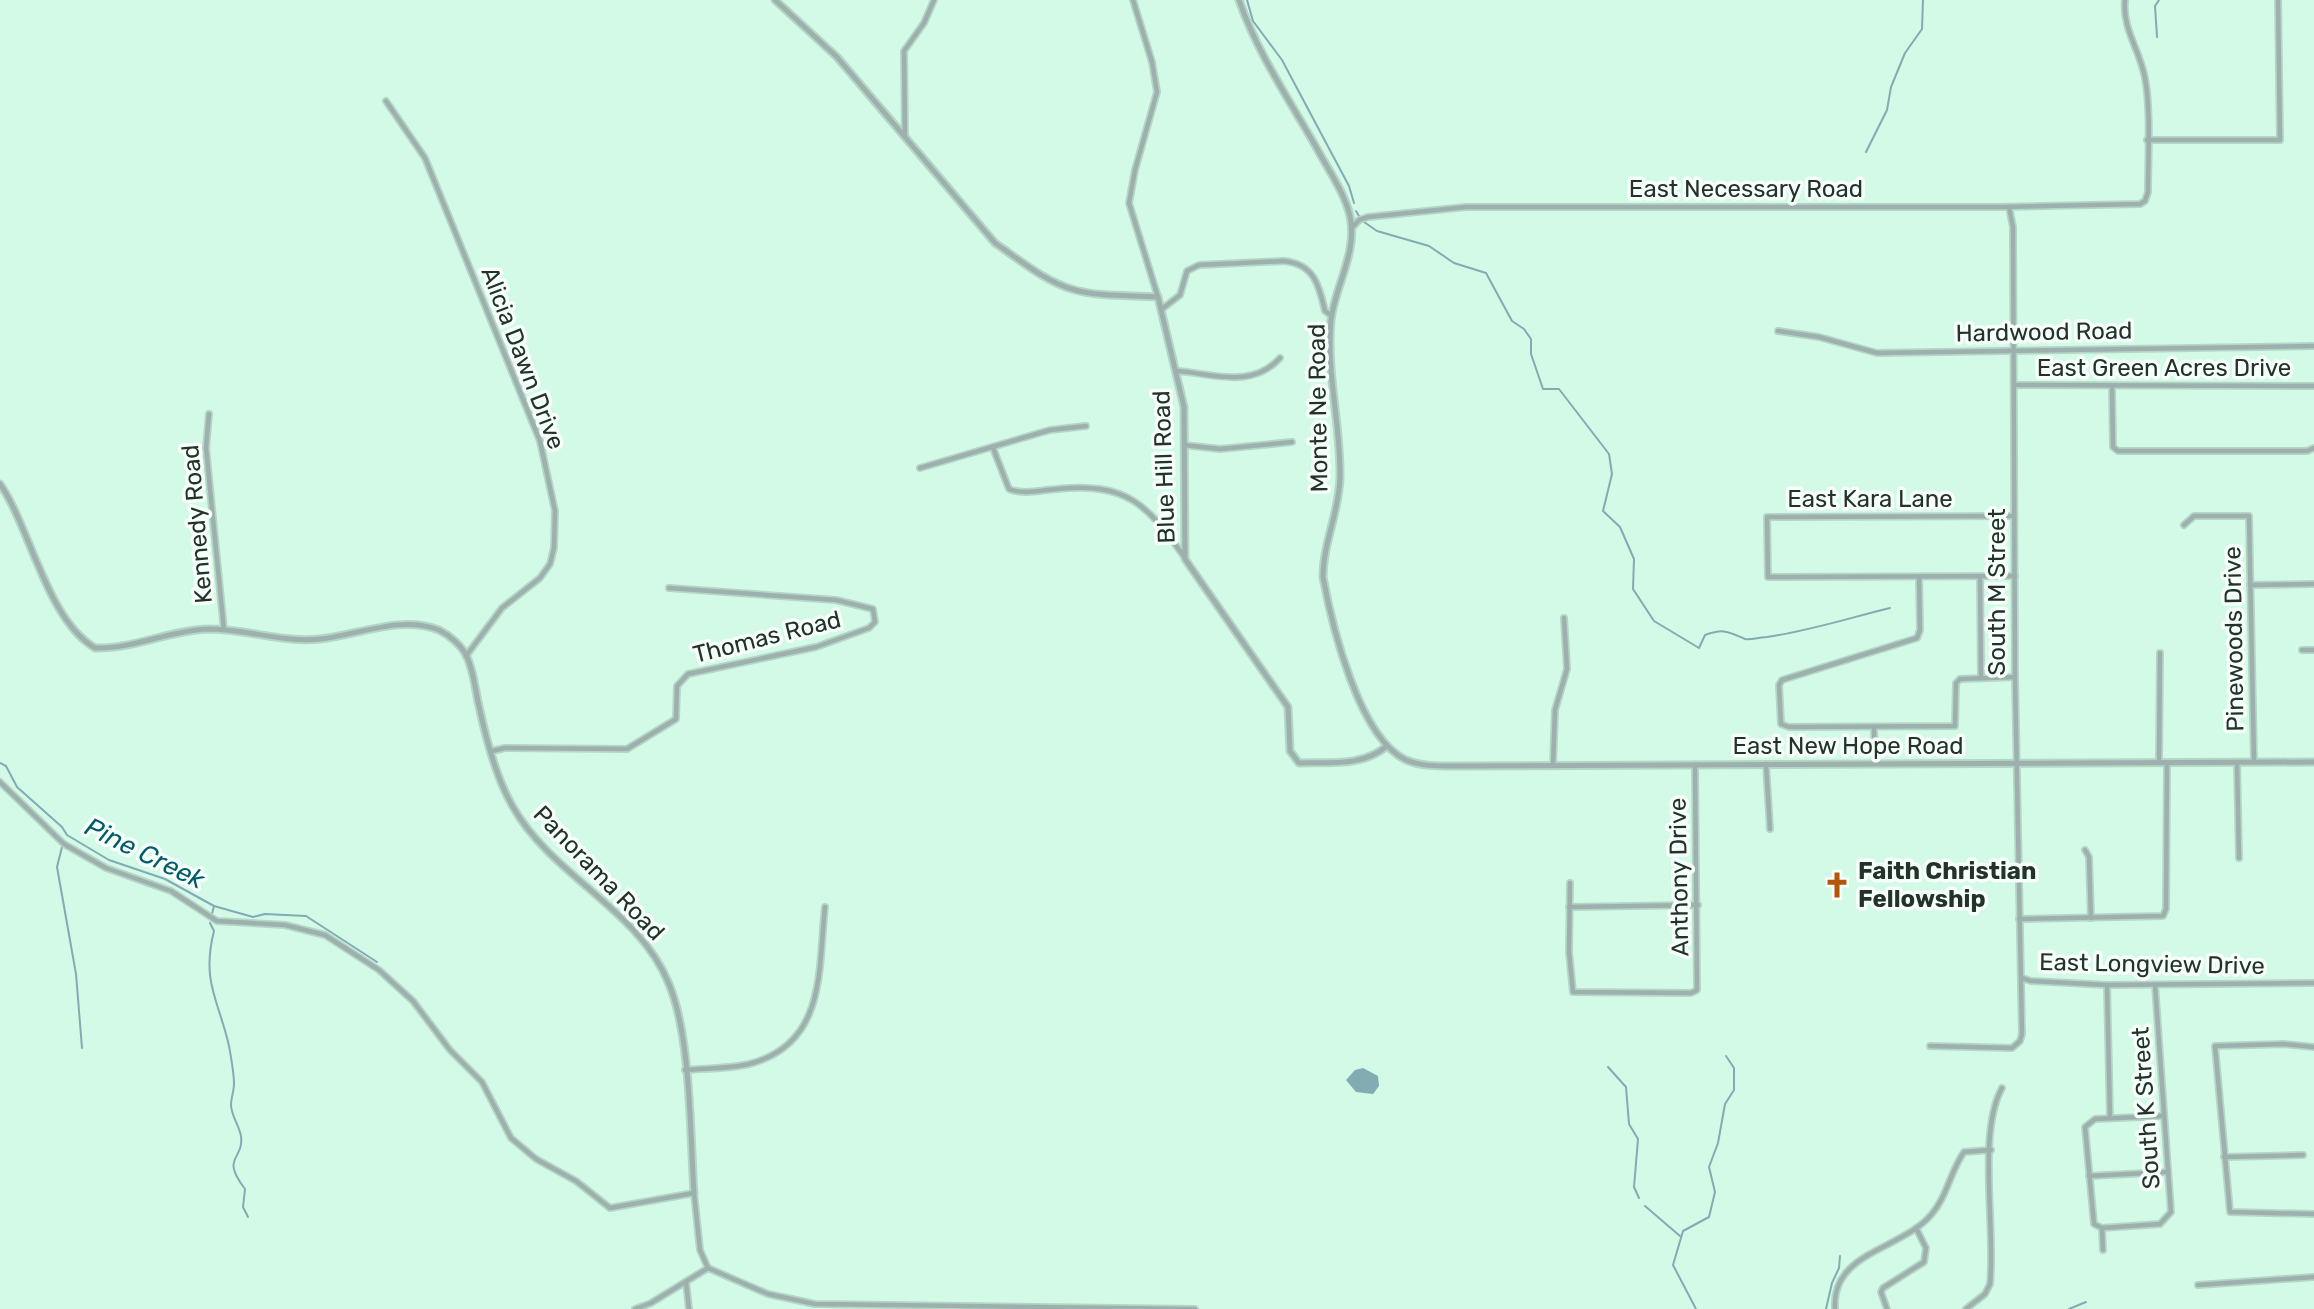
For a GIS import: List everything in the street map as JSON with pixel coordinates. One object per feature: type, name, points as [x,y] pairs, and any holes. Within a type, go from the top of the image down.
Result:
[{"type":"street","points":[[775,0],[827,46],[981,230],[1027,266],[1079,291],[1158,297],[1129,203],[1135,170],[1157,92],[1152,62],[1133,0]]},
{"type":"street","points":[[905,137],[904,51],[924,23],[934,0]]},
{"type":"street","name":"Monte Ne Road","points":[[1238,0],[1263,55],[1333,177],[1346,205],[1351,229],[1348,255],[1332,316],[1330,359],[1340,483],[1336,510],[1326,544],[1323,577],[1364,715],[1387,746]]},
{"type":"street","points":[[2125,0],[2125,21],[2146,79],[2147,140],[2280,139],[2277,0]]},
{"type":"street","name":"Alicia Dawn Drive","points":[[386,101],[425,158],[540,440],[555,510],[554,548],[550,564],[540,578],[502,608],[466,656]]},
{"type":"street","name":"East Necessary Road","points":[[1351,229],[1359,220],[1368,217],[1466,207],[2132,205],[2145,201],[2148,192],[2147,140]]},
{"type":"street","name":"South M Street","points":[[2009,207],[2013,227],[2011,350],[2014,385],[2015,677],[2021,977]]},
{"type":"street","points":[[1162,309],[1180,295],[1187,271],[1199,265],[1284,261],[1295,262],[1311,272],[1320,289],[1325,311],[1332,316]]},
{"type":"street","name":"Blue Hill Road","points":[[1158,297],[1178,372],[1184,407],[1185,559],[1288,707],[1290,751],[1299,762],[1358,761],[1372,758],[1387,746]]},
{"type":"street","name":"Hardwood Road","points":[[1778,331],[1819,337],[1877,353],[2314,346]]},
{"type":"street","points":[[1178,372],[1245,379],[1270,369],[1280,358]]},
{"type":"street","name":"East Green Acres Drive","points":[[2014,385],[2314,386]]},
{"type":"street","points":[[2112,387],[2113,447],[2126,452],[2307,451],[2314,448]]},
{"type":"street","name":"Kennedy Road","points":[[209,414],[206,448],[225,630]]},
{"type":"street","points":[[920,468],[1050,430],[1086,426]]},
{"type":"street","points":[[1184,445],[1220,449],[1292,442]]},
{"type":"street","points":[[993,448],[1009,489],[1033,491],[1083,486],[1129,497],[1143,505],[1162,526],[1185,559]]},
{"type":"street","name":"Panorama Road","points":[[0,484],[12,504],[30,551],[53,595],[87,643],[95,648],[108,648],[185,631],[225,630],[316,639],[393,625],[423,625],[443,632],[466,656],[492,751],[512,806],[527,827],[564,867],[645,943],[660,963],[678,1009],[694,1193]]},
{"type":"street","name":"East Kara Lane","points":[[1919,577],[1768,577],[1768,517],[2014,516]]},
{"type":"street","name":"Pinewoods Drive","points":[[2184,525],[2194,516],[2249,516],[2254,762]]},
{"type":"street","points":[[2015,576],[1919,577],[1920,630],[1917,638],[1782,680],[1779,685],[1780,720],[1785,727],[1955,726],[1956,683],[1960,679],[2015,677]]},
{"type":"street","points":[[1980,577],[1981,677]]},
{"type":"street","points":[[2250,585],[2314,584]]},
{"type":"street","name":"Thomas Road","points":[[492,751],[505,748],[628,749],[676,719],[677,686],[688,674],[816,647],[869,628],[874,622],[873,609],[836,600],[669,588]]},
{"type":"street","points":[[1553,766],[1555,710],[1567,669],[1564,618]]},
{"type":"street","points":[[2302,650],[2314,650]]},
{"type":"street","points":[[2159,764],[2160,653]]},
{"type":"street","points":[[1874,728],[1875,763]]},
{"type":"street","name":"East New Hope Road","points":[[1387,746],[1404,759],[1427,765],[2314,762]]},
{"type":"street","points":[[2237,762],[2239,858]]},
{"type":"street","points":[[2019,919],[2163,916],[2166,909],[2167,763]]},
{"type":"street","points":[[1766,764],[1770,829]]},
{"type":"street","name":"Anthony Drive","points":[[1569,907],[1570,985],[1573,992],[1691,993],[1697,990],[1695,765]]},
{"type":"street","points":[[0,782],[64,844],[106,867],[171,891],[217,921],[285,925],[325,935],[379,970],[413,1001],[450,1050],[482,1082],[511,1138],[537,1159],[576,1181],[610,1208],[694,1193],[700,1250],[708,1268],[768,1294],[815,1304],[1195,1309]]},
{"type":"street","points":[[2085,849],[2089,857],[2091,918]]},
{"type":"street","points":[[1570,883],[1569,907],[1698,905]]},
{"type":"street","points":[[685,1070],[758,1061],[779,1050],[799,1032],[812,1010],[817,992],[825,907]]},
{"type":"street","name":"East Longview Drive","points":[[1930,1046],[2016,1045],[2022,1034],[2021,977],[2031,981],[2107,985],[2314,983]]},
{"type":"street","points":[[2107,985],[2110,1117]]},
{"type":"street","name":"South K Street","points":[[2102,1228],[2160,1224],[2171,1212],[2162,1116],[2155,985]]},
{"type":"street","points":[[2314,1047],[2284,1044],[2216,1046],[2230,1212],[2314,1214]]},
{"type":"street","points":[[1966,1309],[1985,1294],[1990,1284],[1991,1150],[1996,1099],[2002,1088]]},
{"type":"street","points":[[2103,1250],[2102,1228],[2094,1224],[2085,1127],[2095,1119],[2162,1116]]},
{"type":"street","points":[[1835,1309],[1838,1283],[1845,1271],[1916,1228],[1934,1213],[1964,1152],[1991,1150]]},
{"type":"street","points":[[2224,1157],[2303,1155]]},
{"type":"street","points":[[2089,1176],[2167,1172]]},
{"type":"street","points":[[1886,1309],[1881,1292],[1883,1288],[1924,1262],[1926,1248],[1916,1228]]},
{"type":"street","points":[[635,1309],[708,1268]]},
{"type":"street","points":[[2199,1285],[2314,1277]]},
{"type":"street","points":[[686,1282],[689,1309]]},
{"type":"water","points":[[1363,1068],[1378,1076],[1379,1086],[1373,1094],[1356,1092],[1346,1080],[1355,1070]]},
{"type":"waterway","points":[[1247,0],[1253,21],[1282,60],[1349,186],[1354,203]]},
{"type":"waterway","points":[[1866,152],[1887,110],[1891,87],[1905,53],[1922,29],[1923,0]]},
{"type":"waterway","points":[[2157,37],[2155,6],[2159,0]]},
{"type":"waterway","points":[[1356,211],[1359,216]]},
{"type":"waterway","points":[[1364,222],[1377,231],[1429,246],[1454,263],[1486,273],[1512,321],[1524,329],[1531,339],[1531,354],[1543,389],[1559,389],[1609,454],[1612,474],[1603,511],[1620,527],[1634,559],[1633,589],[1654,621],[1699,648],[1705,635],[1717,632],[1726,632],[1745,639],[1767,637],[1890,608]]},
{"type":"waterway","name":"Pine Creek","points":[[0,763],[6,766],[17,787],[62,827],[67,835],[109,860],[165,879],[214,906],[212,914]]},
{"type":"waterway","points":[[62,847],[57,867],[76,974],[82,1048]]},
{"type":"waterway","points":[[214,906],[253,917],[265,914],[306,916],[377,962]]},
{"type":"waterway","name":"Pine Creek","points":[[210,923],[214,931],[209,964],[210,978],[229,1046],[234,1080],[231,1109],[241,1136],[234,1170],[245,1189],[243,1207],[248,1217]]},
{"type":"waterway","points":[[1696,1309],[1673,1265],[1683,1231],[1709,1217],[1715,1192],[1709,1167],[1718,1143],[1725,1104],[1734,1090],[1734,1068],[1726,1056]]},
{"type":"waterway","points":[[1608,1067],[1626,1087],[1629,1124],[1638,1139],[1634,1187],[1639,1198]]},
{"type":"waterway","points":[[1645,1206],[1680,1236]]},
{"type":"waterway","points":[[1826,1309],[1840,1256]]},
{"type":"waterway","points":[[2069,1309],[2086,1302]]},
{"type":"place","name":"Faith Christian Fellowship","points":[[1837,885]]}]
